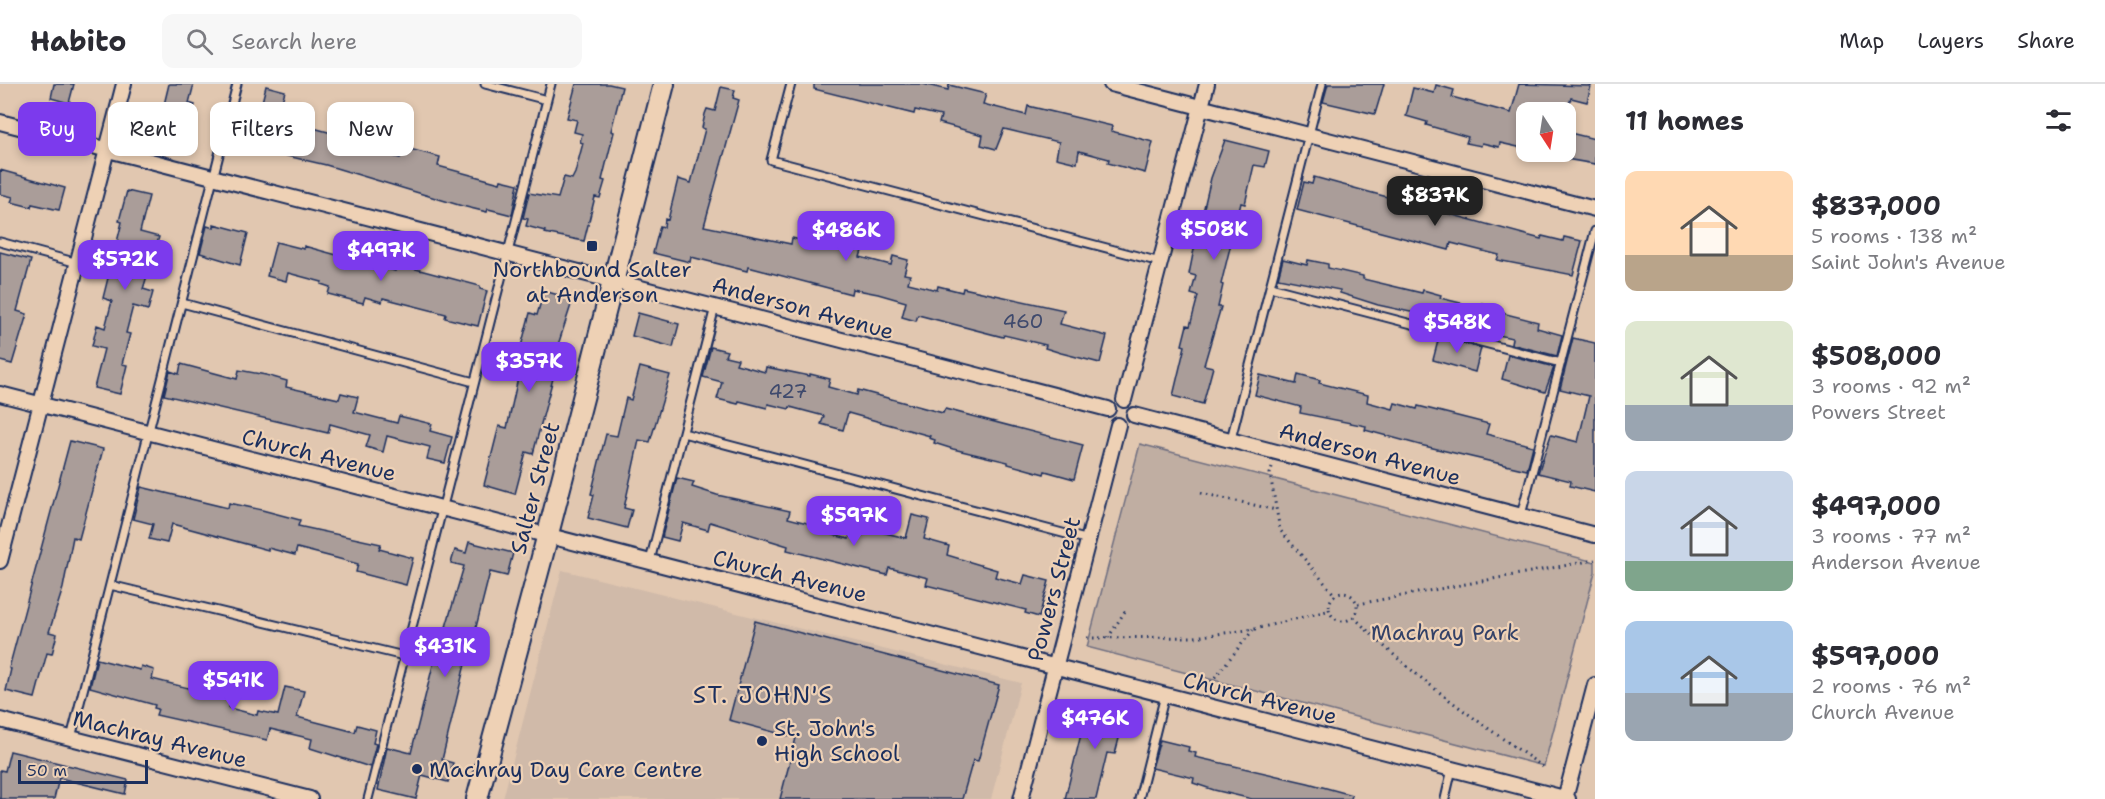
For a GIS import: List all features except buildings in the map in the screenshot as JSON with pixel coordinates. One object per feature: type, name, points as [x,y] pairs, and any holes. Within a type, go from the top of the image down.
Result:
[{"type":"main road","name":"Salter Street","points":[[477,799],[548,535],[664,84]]},
{"type":"street","points":[[120,102],[124,84]]},
{"type":"street","points":[[1111,84],[1595,209]]},
{"type":"street","points":[[1124,400],[1207,84]]},
{"type":"street","name":"Anderson Avenue","points":[[0,122],[108,150]]},
{"type":"street","points":[[0,561],[108,150]]},
{"type":"street","name":"Anderson Avenue","points":[[131,156],[1108,409]]},
{"type":"street","name":"Church Avenue","points":[[0,394],[1566,799]]},
{"type":"street","points":[[1124,400],[1131,404],[1134,416],[1130,422],[1118,425],[1111,421],[1108,409],[1113,402],[1124,400]]},
{"type":"street","name":"Anderson Avenue","points":[[1134,416],[1231,439],[1595,535]]},
{"type":"street","name":"Powers Street","points":[[1021,799],[1118,425]]},
{"type":"street","points":[[1566,799],[1595,685]]},
{"type":"street","name":"Machray Avenue","points":[[0,720],[310,799]]},
{"type":"lane","points":[[71,738],[237,84]]},
{"type":"lane","points":[[485,84],[547,100]]},
{"type":"lane","points":[[368,799],[551,84]]},
{"type":"lane","points":[[791,84],[771,160],[1161,262]]},
{"type":"lane","points":[[1231,439],[1322,84]]},
{"type":"lane","points":[[1521,515],[1595,231]]},
{"type":"lane","points":[[0,242],[78,263]]},
{"type":"lane","points":[[1270,287],[1561,363]]},
{"type":"lane","points":[[182,303],[474,381]]},
{"type":"lane","points":[[650,561],[715,307]]},
{"type":"lane","points":[[683,433],[1089,540]]},
{"type":"lane","points":[[110,585],[404,656]]},
{"type":"lane","points":[[1139,799],[1165,695]]},
{"type":"lane","points":[[1446,799],[1452,769]]},
{"type":"path","points":[[1276,452],[1270,474],[1280,530],[1334,594],[1349,594],[1355,598],[1358,604],[1354,617]]},
{"type":"path","points":[[1201,493],[1276,510]]},
{"type":"path","points":[[1358,604],[1595,560]]},
{"type":"path","points":[[1327,611],[1334,594]]},
{"type":"path","points":[[1108,638],[1127,608]]},
{"type":"path","points":[[1327,611],[1340,621],[1354,617]]},
{"type":"path","points":[[1087,638],[1194,637],[1254,629],[1327,611]]},
{"type":"path","points":[[1354,617],[1374,638],[1435,690],[1546,769]]},
{"type":"path","points":[[1211,682],[1254,629]]},
{"type":"shaded area","name":"St. John's High School","points":[[562,570],[1021,683],[991,799],[503,799]]},
{"type":"green space","name":"Machray Park","points":[[1140,444],[1595,562],[1595,572],[1544,766],[1087,647]]},
{"type":"place","name":"Northbound Salter at Anderson","points":[[592,246]]},
{"type":"place","name":"St. John's High School","points":[[762,741]]},
{"type":"place","name":"Machray Day Care Centre","points":[[417,769]]},
{"type":"district","name":"ST. JOHN'S","points":[[763,695]]}]
